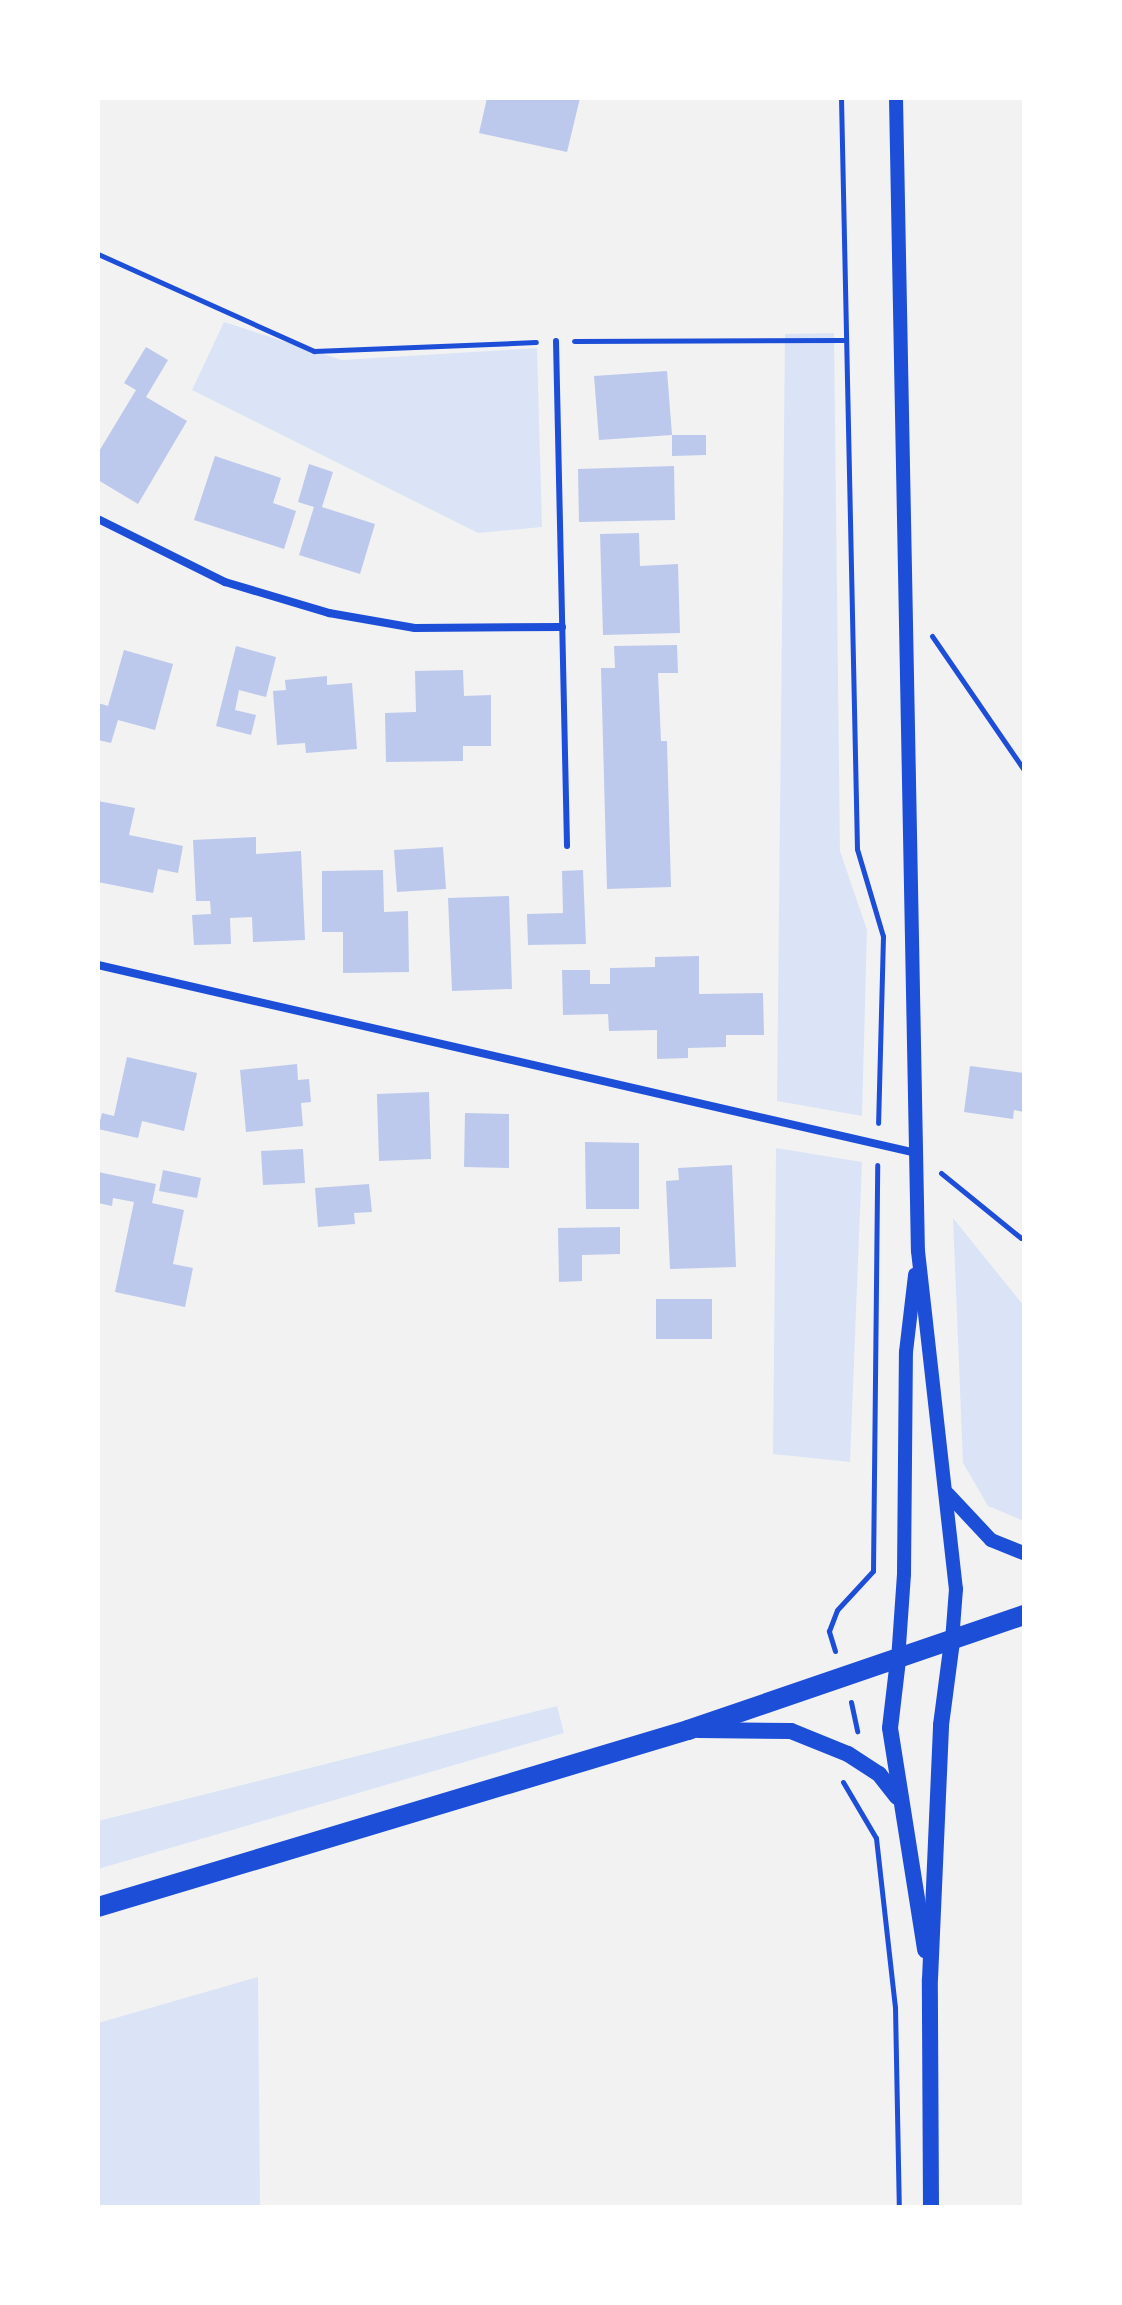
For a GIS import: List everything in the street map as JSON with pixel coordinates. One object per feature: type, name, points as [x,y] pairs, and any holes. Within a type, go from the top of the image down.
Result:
[{"type":"main road","points":[[98,1907],[688,1730],[1024,1615]]},
{"type":"main road","points":[[931,2207],[930,1979],[941,1725],[952,1641]]},
{"type":"main road","points":[[898,1660],[890,1728],[898,1797],[930,1979]]},
{"type":"main road","points":[[688,1730],[791,1731],[848,1754],[879,1774],[898,1797]]},
{"type":"street","points":[[896,98],[918,1251],[956,1589],[952,1641]]},
{"type":"street","points":[[98,519],[225,582],[329,613],[415,628],[562,627]]},
{"type":"street","points":[[98,965],[916,1153]]},
{"type":"street","points":[[898,1660],[904,1574],[906,1352],[918,1251]]},
{"type":"street","points":[[946,1491],[966,1519],[991,1540],[1024,1553]]},
{"type":"lane","points":[[556,341],[567,846]]},
{"type":"path","points":[[841,98],[857,849],[883,936],[877,1144],[873,1571],[837,1610],[829,1631],[859,1726],[837,1772],[876,1838],[895,2007],[899,2207]]},
{"type":"path","points":[[98,254],[314,351],[556,341],[844,340]]},
{"type":"path","points":[[906,597],[1024,770]]},
{"type":"path","points":[[916,1153],[1021,1238]]},
{"type":"shaded area","points":[[224,322],[342,360],[537,348],[542,527],[478,533],[192,390]]},
{"type":"shaded area","points":[[834,333],[840,851],[867,930],[862,1116],[777,1101],[785,334]]},
{"type":"shaded area","points":[[776,1148],[862,1162],[850,1462],[773,1454]]},
{"type":"shaded area","points":[[953,1218],[1024,1306],[1024,1521],[988,1506],[963,1463]]},
{"type":"shaded area","points":[[557,1706],[564,1733],[98,1869],[98,1821]]},
{"type":"shaded area","points":[[258,1977],[260,2207],[98,2207],[98,2023]]},
{"type":"building","points":[[487,98],[580,98],[567,152],[479,133]]},
{"type":"building","points":[[146,347],[168,360],[146,397],[187,421],[138,504],[98,480],[98,453],[136,390],[124,383]]},
{"type":"building","points":[[667,371],[672,435],[599,440],[594,376]]},
{"type":"building","points":[[672,435],[706,435],[706,455],[672,456]]},
{"type":"building","points":[[215,456],[281,478],[273,503],[296,511],[284,549],[194,520]]},
{"type":"building","points":[[309,464],[333,472],[322,507],[375,524],[360,574],[299,555],[314,507],[298,502]]},
{"type":"building","points":[[674,466],[675,520],[579,522],[578,469]]},
{"type":"building","points":[[639,533],[640,566],[678,564],[680,633],[603,635],[600,534]]},
{"type":"building","points":[[677,645],[678,673],[658,673],[661,741],[667,741],[671,887],[607,889],[601,668],[615,668],[614,646]]},
{"type":"building","points":[[236,646],[276,657],[266,697],[239,690],[235,710],[256,715],[251,735],[216,726]]},
{"type":"building","points":[[124,650],[173,664],[155,730],[118,720],[111,743],[98,740],[98,703],[108,706]]},
{"type":"building","points":[[463,670],[464,696],[491,695],[491,746],[463,746],[463,761],[386,762],[385,713],[416,712],[415,671]]},
{"type":"building","points":[[327,676],[327,685],[352,683],[357,749],[306,753],[305,743],[277,745],[273,691],[286,690],[285,680]]},
{"type":"building","points":[[98,801],[135,808],[129,835],[183,846],[178,873],[158,869],[153,893],[98,882]]},
{"type":"building","points":[[256,837],[256,854],[301,851],[305,940],[253,942],[252,917],[230,918],[231,944],[194,945],[192,915],[211,914],[210,901],[196,901],[193,840]]},
{"type":"building","points":[[443,847],[446,889],[397,892],[394,850]]},
{"type":"building","points":[[383,870],[384,912],[408,911],[409,972],[343,973],[343,932],[322,932],[322,871]]},
{"type":"building","points":[[583,870],[586,944],[528,945],[527,914],[563,913],[562,871]]},
{"type":"building","points":[[509,896],[512,989],[452,991],[448,898]]},
{"type":"building","points":[[699,956],[699,994],[763,993],[764,1035],[726,1035],[726,1047],[688,1048],[688,1058],[657,1059],[657,1030],[609,1031],[608,1014],[563,1015],[562,970],[590,970],[590,984],[610,984],[610,968],[655,967],[655,957]]},
{"type":"building","points":[[127,1057],[197,1073],[184,1131],[142,1121],[138,1138],[98,1129],[102,1113],[114,1116]]},
{"type":"building","points":[[297,1064],[298,1080],[309,1079],[311,1102],[301,1103],[303,1126],[246,1132],[240,1070]]},
{"type":"building","points":[[970,1066],[1024,1073],[1024,1112],[1014,1110],[1013,1119],[964,1112]]},
{"type":"building","points":[[429,1092],[431,1159],[379,1161],[377,1094]]},
{"type":"building","points":[[465,1113],[509,1114],[509,1168],[464,1167]]},
{"type":"building","points":[[585,1142],[639,1143],[639,1209],[586,1209]]},
{"type":"building","points":[[303,1149],[305,1183],[263,1185],[261,1151]]},
{"type":"building","points":[[732,1165],[736,1267],[670,1269],[666,1181],[679,1180],[678,1168]]},
{"type":"building","points":[[163,1170],[201,1178],[197,1198],[159,1191]]},
{"type":"building","points":[[98,1172],[156,1184],[152,1203],[184,1210],[173,1264],[193,1268],[185,1307],[115,1292],[134,1202],[113,1198],[112,1206],[98,1203]]},
{"type":"building","points":[[369,1184],[372,1212],[354,1213],[355,1224],[318,1227],[315,1188]]},
{"type":"building","points":[[620,1227],[620,1254],[582,1255],[582,1281],[559,1282],[558,1228]]},
{"type":"building","points":[[656,1299],[712,1299],[712,1339],[656,1339]]}]
